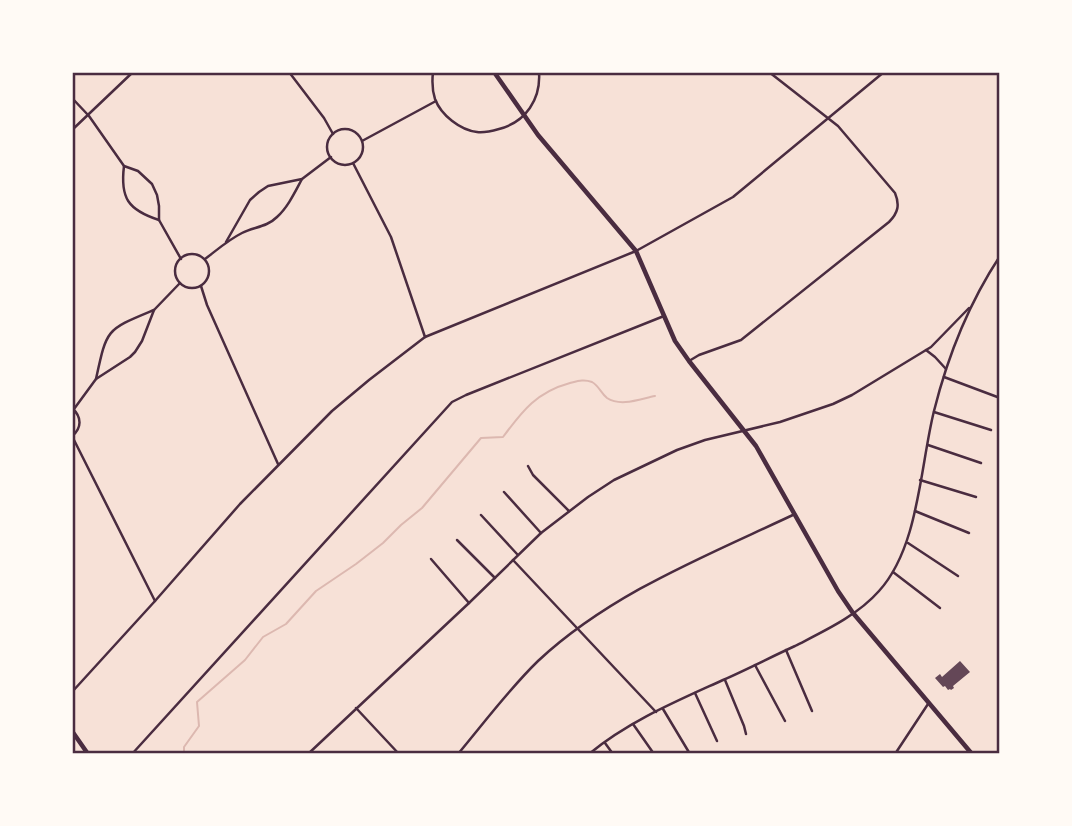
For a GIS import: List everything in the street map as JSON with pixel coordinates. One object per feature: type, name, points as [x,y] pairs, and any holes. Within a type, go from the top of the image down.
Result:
[{"type":"main road","points":[[494,72],[524,116],[636,251],[675,341],[756,446],[853,614],[972,754]]},
{"type":"main road","points":[[72,731],[88,754]]},
{"type":"street","points":[[72,130],[134,72]]},
{"type":"street","points":[[289,72],[333,134]]},
{"type":"street","points":[[433,72],[432,83],[436,101],[447,116],[460,126],[477,132],[505,127],[524,116],[538,92],[539,72]]},
{"type":"street","points":[[689,361],[741,340],[895,216],[898,208],[895,193],[838,126],[769,72]]},
{"type":"street","points":[[72,692],[240,504],[350,394],[425,337],[636,251],[733,197],[884,72]]},
{"type":"street","points":[[72,98],[89,116],[124,166],[138,171],[152,184],[157,195],[159,220],[181,259]]},
{"type":"street","points":[[362,141],[436,101]]},
{"type":"street","points":[[347,129],[356,133],[362,141],[360,156],[353,163],[343,164],[331,158],[328,148],[333,134],[347,129]]},
{"type":"street","points":[[205,259],[243,232],[264,226],[276,219],[302,179],[331,158]]},
{"type":"street","points":[[353,163],[391,237],[425,337]]},
{"type":"street","points":[[124,166],[122,180],[128,201],[144,215],[159,220]]},
{"type":"street","points":[[226,242],[250,200],[258,192],[268,186],[302,179]]},
{"type":"street","points":[[194,254],[205,259],[209,276],[201,286],[188,288],[180,283],[176,274],[181,259],[194,254]]},
{"type":"street","points":[[589,754],[604,742],[662,708],[821,633],[853,614],[879,591],[893,572],[907,542],[933,412],[943,377],[969,308],[1000,256]]},
{"type":"street","points":[[155,601],[72,436],[80,423],[73,409],[96,379],[135,352],[154,310],[180,283]]},
{"type":"street","points":[[201,286],[278,464]]},
{"type":"street","points":[[308,754],[541,533],[614,480],[705,440],[780,422],[832,404],[865,388],[926,350],[969,308]]},
{"type":"street","points":[[96,379],[104,344],[109,335],[123,323],[154,310]]},
{"type":"street","points":[[132,754],[452,402],[664,316]]},
{"type":"street","points":[[926,350],[946,369]]},
{"type":"street","points":[[943,377],[1000,398]]},
{"type":"street","points":[[933,412],[991,430]]},
{"type":"street","points":[[926,445],[981,463]]},
{"type":"street","points":[[528,466],[533,475],[569,511]]},
{"type":"street","points":[[920,480],[976,497]]},
{"type":"street","points":[[504,492],[541,533]]},
{"type":"street","points":[[915,511],[969,533]]},
{"type":"street","points":[[458,754],[516,684],[539,660],[578,628],[642,586],[795,514]]},
{"type":"street","points":[[481,515],[518,555]]},
{"type":"street","points":[[457,540],[495,578]]},
{"type":"street","points":[[907,542],[958,576]]},
{"type":"street","points":[[431,559],[469,603]]},
{"type":"street","points":[[513,560],[656,712]]},
{"type":"street","points":[[893,572],[940,608]]},
{"type":"street","points":[[786,650],[812,710]]},
{"type":"street","points":[[755,665],[785,721]]},
{"type":"street","points":[[724,680],[746,734]]},
{"type":"street","points":[[695,693],[717,741]]},
{"type":"street","points":[[895,754],[928,704]]},
{"type":"street","points":[[356,708],[399,754]]},
{"type":"street","points":[[662,708],[690,754]]},
{"type":"street","points":[[633,724],[654,754]]},
{"type":"street","points":[[604,742],[613,754]]},
{"type":"building","points":[[960,661],[970,672],[953,686],[954,688],[948,690],[935,678],[940,674],[942,677]]},
{"type":"waterway","points":[[184,754],[184,747],[199,726],[197,702],[245,660],[263,637],[286,624],[316,591],[383,543],[422,508],[481,438],[503,437],[524,410],[548,391],[584,380],[592,382],[612,401],[631,402],[655,396]]}]
